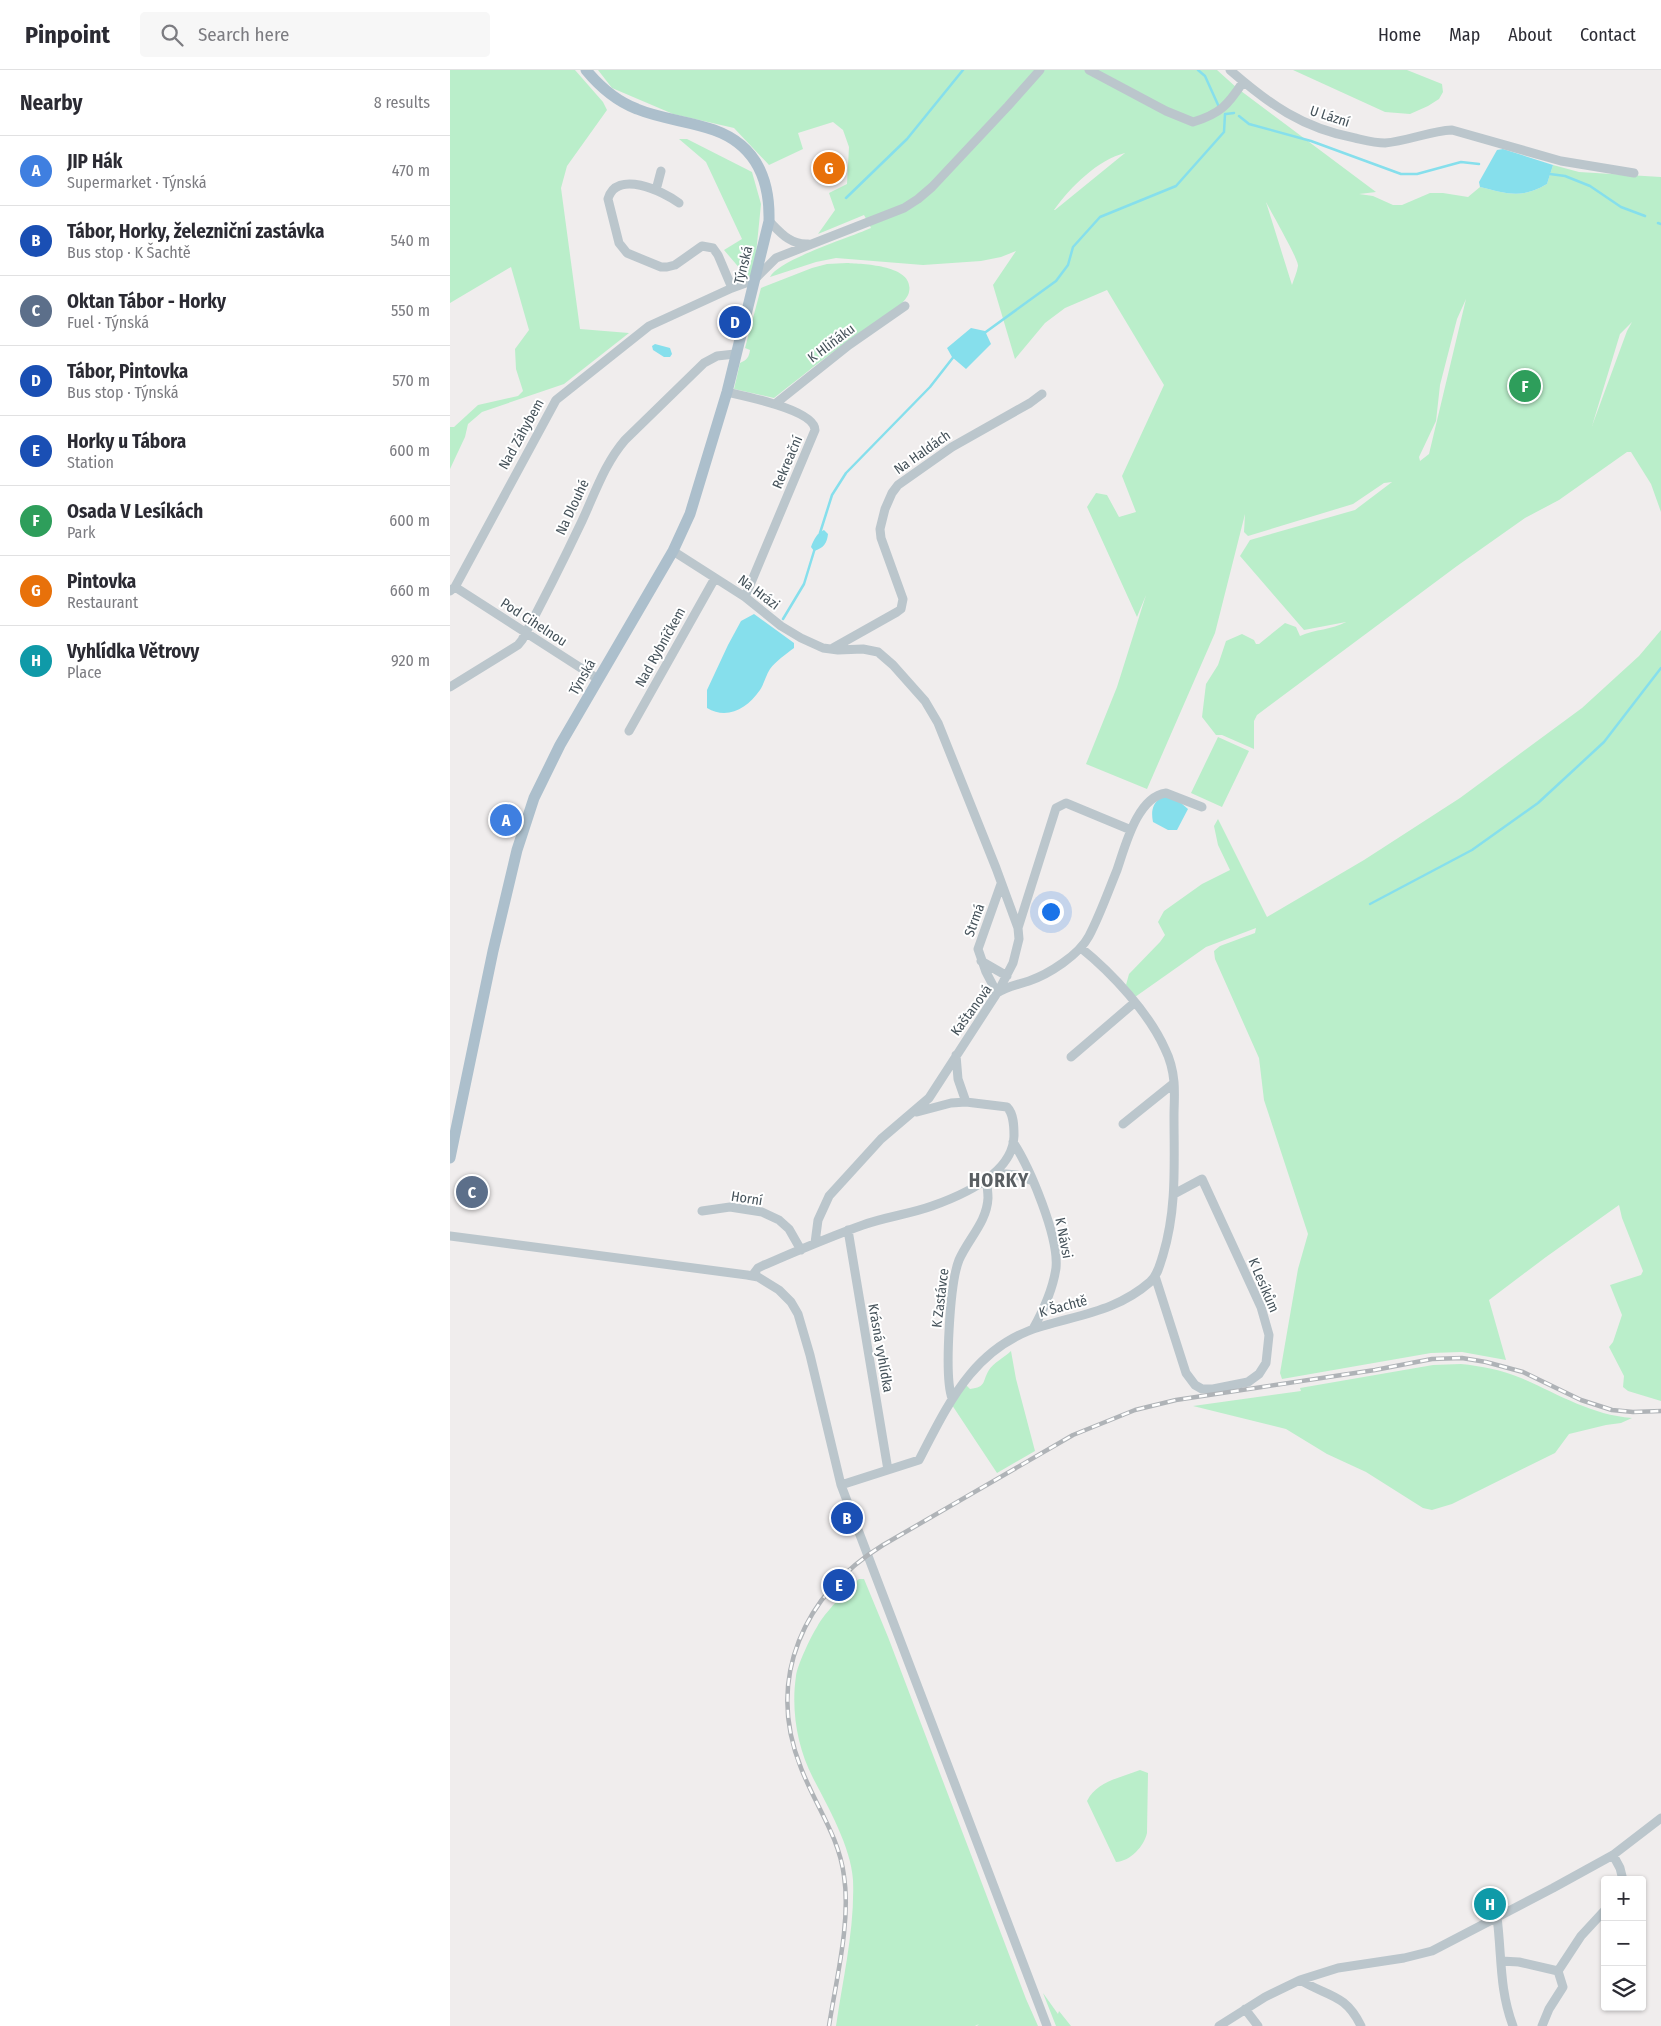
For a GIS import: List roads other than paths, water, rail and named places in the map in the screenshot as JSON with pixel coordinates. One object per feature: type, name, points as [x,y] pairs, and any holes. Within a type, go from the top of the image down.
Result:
[{"type":"main road","name":"Týnská","points":[[450,1158],[493,951],[520,838],[529,809],[545,772],[673,550],[695,501],[727,392],[769,221],[769,199],[765,180],[754,160],[741,146],[713,130],[648,113],[626,104],[605,91],[586,70]]},
{"type":"street","points":[[754,280],[776,258],[904,208],[918,199],[983,133],[1040,70]]},
{"type":"street","points":[[1089,70],[1166,111],[1193,122],[1215,113],[1228,104],[1243,82]]},
{"type":"street","name":"U Lázní","points":[[1230,70],[1276,108],[1328,133],[1383,143],[1410,140],[1452,130],[1561,161],[1634,173]]},
{"type":"street","points":[[656,190],[661,171]]},
{"type":"street","points":[[679,203],[668,195],[656,190],[630,184],[621,184],[609,193],[608,199],[618,243],[628,254],[661,267],[675,265],[697,248],[708,246],[713,248],[718,255],[732,288]]},
{"type":"street","points":[[769,221],[787,239],[802,244],[813,243]]},
{"type":"street","name":"Nad Záhybem","points":[[452,589],[556,400],[649,326],[732,288],[754,280]]},
{"type":"street","name":"K Hliňáku","points":[[775,404],[850,345],[905,306]]},
{"type":"street","name":"Na Dlouhé","points":[[450,687],[518,645],[526,633],[602,477],[619,447],[704,363],[717,356],[735,354]]},
{"type":"street","name":"Rekreační","points":[[727,392],[775,404],[809,419],[815,426],[815,430],[745,597]]},
{"type":"street","name":"Na Haldách","points":[[830,649],[897,612],[902,604],[903,599],[881,538],[880,529],[885,509],[898,485],[952,447],[1030,403],[1042,394]]},
{"type":"street","name":"Na Hrázi","points":[[673,550],[745,597],[790,632],[814,644],[830,649]]},
{"type":"street","name":"Nad Rybníčkem","points":[[629,731],[715,578]]},
{"type":"street","name":"Pod Cihelnou","points":[[452,589],[598,679]]},
{"type":"street","points":[[830,649],[862,648],[878,652],[893,665],[925,701],[938,723],[1018,928],[1019,939],[1017,948],[1007,976],[997,992]]},
{"type":"street","name":"Kaštanová","points":[[816,1243],[818,1220],[829,1196],[881,1139],[929,1098],[997,992],[1009,986],[1034,979],[1066,961],[1081,948],[1094,925],[1131,830],[1145,807],[1162,793],[1175,795],[1202,807]]},
{"type":"street","points":[[1018,928],[1056,808],[1066,803],[1131,830]]},
{"type":"street","name":"Strmá","points":[[997,992],[981,961],[978,949],[1002,884]]},
{"type":"street","points":[[1081,948],[1096,961],[1134,1003],[1156,1032],[1166,1050],[1174,1083],[1174,1194],[1168,1235],[1155,1276]]},
{"type":"street","points":[[981,961],[1007,976]]},
{"type":"street","points":[[1070,1057],[1134,1003]]},
{"type":"street","points":[[956,1055],[959,1084],[966,1102]]},
{"type":"street","points":[[1123,1124],[1174,1083]]},
{"type":"street","name":"K Návsi","points":[[752,1276],[758,1268],[764,1265],[848,1230],[933,1206],[952,1198],[995,1173],[1010,1156],[1013,1142],[1013,1119],[1007,1107],[966,1102],[946,1104],[912,1114]]},
{"type":"street","name":"K Návsi","points":[[1013,1142],[1022,1155],[1043,1207],[1056,1261],[1052,1284],[1033,1329]]},
{"type":"street","points":[[995,1173],[1017,1175],[1033,1181]]},
{"type":"street","name":"K Zastávce","points":[[952,1398],[948,1382],[948,1368],[953,1291],[960,1260],[986,1212],[988,1195],[986,1179]]},
{"type":"street","name":"K Lesíkům","points":[[1155,1276],[1186,1372],[1195,1385],[1202,1389],[1213,1389],[1248,1382],[1259,1374],[1266,1363],[1269,1335],[1261,1307],[1202,1179],[1174,1194]]},
{"type":"street","name":"Horní","points":[[702,1211],[730,1207],[762,1212],[779,1220],[790,1229],[801,1250]]},
{"type":"street","name":"Krásná vyhlídka","points":[[848,1230],[888,1470]]},
{"type":"street","points":[[450,1236],[752,1276],[766,1281],[791,1302],[798,1314],[810,1355],[841,1485],[1048,2026]]},
{"type":"street","name":"K Šachtě","points":[[841,1485],[919,1460],[952,1398],[973,1371],[990,1354],[1005,1343],[1033,1329],[1120,1303],[1155,1276]]},
{"type":"street","points":[[1219,2026],[1276,1990],[1300,1980],[1338,1968],[1424,1954],[1613,1855],[1661,1818]]},
{"type":"street","points":[[1613,1855],[1621,1876]]},
{"type":"street","points":[[1558,1971],[1581,1936],[1601,1914]]},
{"type":"street","points":[[1497,1917],[1502,1992],[1513,2026]]},
{"type":"street","points":[[1501,1961],[1519,1962],[1558,1971]]},
{"type":"street","points":[[1542,2026],[1549,2009],[1563,1987],[1558,1971]]},
{"type":"street","points":[[1300,1980],[1346,2003],[1353,2010],[1361,2026]]},
{"type":"street","points":[[1245,2009],[1258,2026]]},
{"type":"water","points":[[1503,149],[1553,165],[1547,184],[1530,192],[1514,194],[1480,187],[1479,182],[1497,150]]},
{"type":"water","points":[[971,328],[985,331],[991,344],[966,369],[952,357],[947,348]]},
{"type":"water","points":[[655,344],[670,348],[672,354],[670,357],[664,357],[653,350],[652,346]]},
{"type":"water","points":[[824,530],[828,534],[826,543],[823,547],[814,551],[811,547],[813,541]]},
{"type":"water","points":[[754,614],[794,643],[794,648],[772,666],[760,690],[749,703],[729,713],[722,713],[707,708],[707,690],[728,645],[741,621]]},
{"type":"water","points":[[1161,797],[1174,797],[1188,809],[1177,830],[1168,830],[1153,822],[1153,808]]},
{"type":"waterway","points":[[846,198],[907,139],[963,70]]},
{"type":"waterway","points":[[1198,70],[1205,76],[1219,107]]},
{"type":"waterway","points":[[1226,114],[1234,113]]},
{"type":"waterway","points":[[983,334],[1056,281],[1068,265],[1073,247],[1100,217],[1176,186],[1224,132],[1225,114]]},
{"type":"waterway","points":[[1239,116],[1249,124],[1311,141],[1401,174],[1417,174],[1461,162],[1479,164]]},
{"type":"waterway","points":[[1550,174],[1565,176],[1590,186],[1621,207],[1645,216]]},
{"type":"waterway","points":[[820,533],[832,495],[846,473],[930,387],[955,355]]},
{"type":"waterway","points":[[783,619],[804,584],[815,548]]},
{"type":"waterway","points":[[1370,904],[1472,850],[1538,803],[1604,742],[1661,668]]},
{"type":"railway","points":[[829,2026],[844,1932],[846,1912],[844,1876],[832,1834],[801,1768],[791,1735],[788,1702],[790,1671],[799,1641],[813,1613],[832,1588],[855,1565],[883,1545],[1073,1435],[1135,1410],[1176,1400],[1375,1370],[1432,1359],[1462,1358],[1523,1372],[1581,1400],[1612,1410],[1633,1412],[1661,1411]]},
{"type":"place","name":"Pintovka","points":[[829,168]]},
{"type":"place","name":"Tábor, Pintovka","points":[[735,322]]},
{"type":"place","name":"Osada V Lesíkách","points":[[1525,386]]},
{"type":"place","name":"JIP Hák","points":[[506,820]]},
{"type":"place","name":"Oktan Tábor - Horky","points":[[472,1192]]},
{"type":"place","name":"Tábor, Horky, železniční zastávka","points":[[847,1518]]},
{"type":"place","name":"Horky u Tábora","points":[[839,1585]]},
{"type":"place","name":"Vyhlídka Větrovy","points":[[1490,1904]]},
{"type":"district","name":"HORKY","points":[[999,1180]]}]
